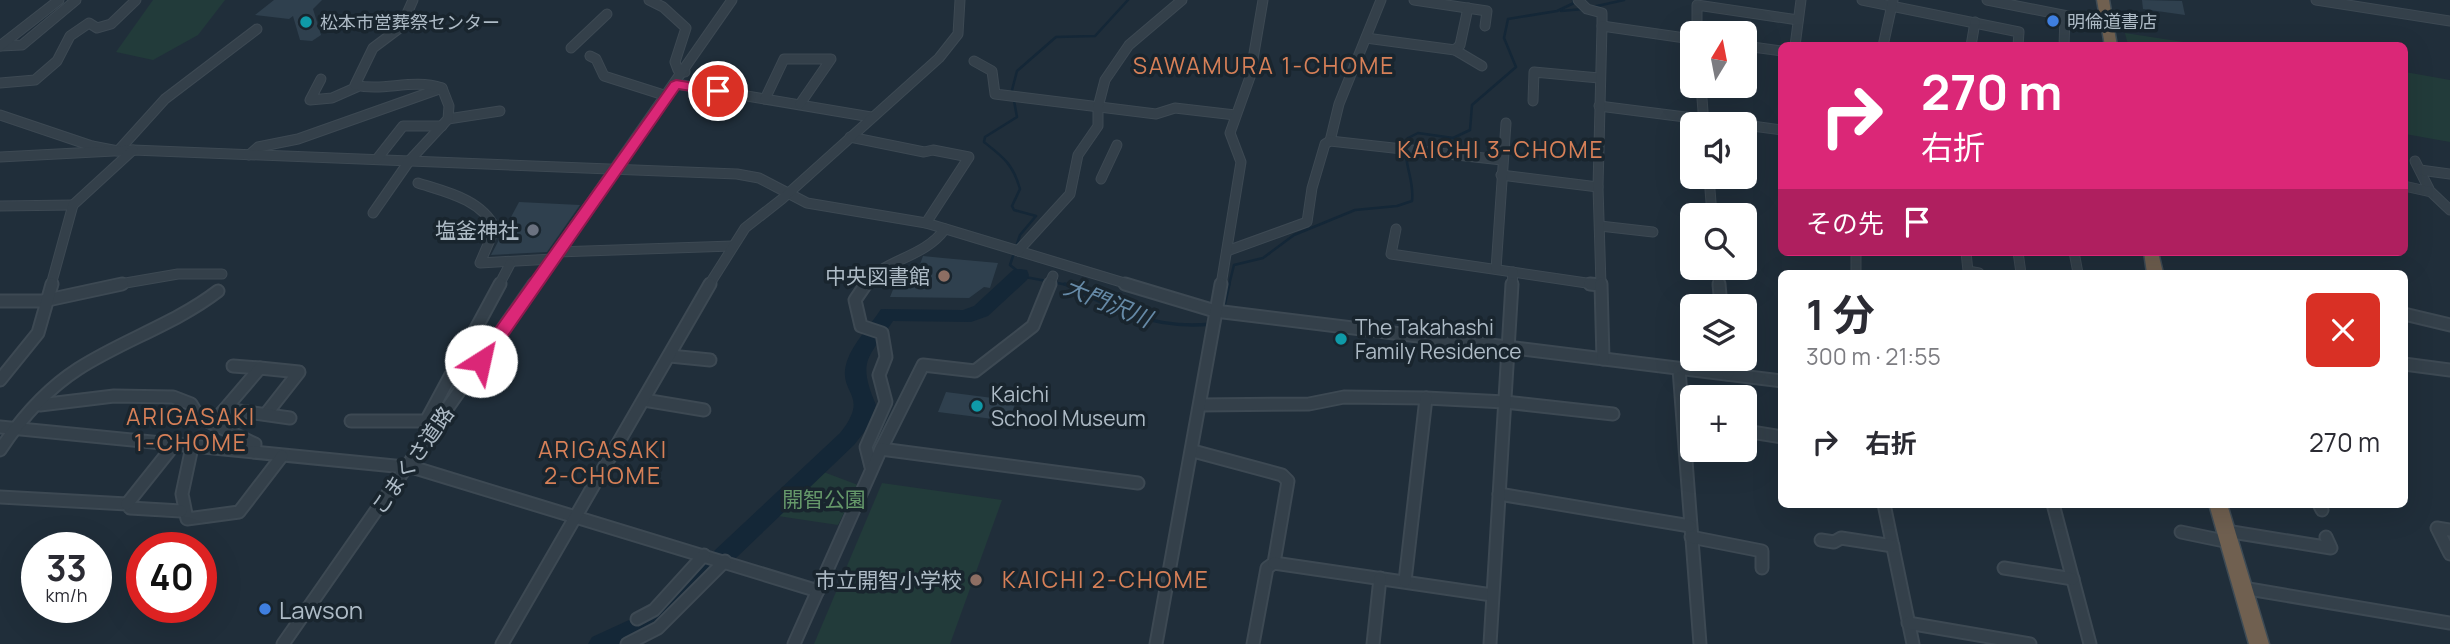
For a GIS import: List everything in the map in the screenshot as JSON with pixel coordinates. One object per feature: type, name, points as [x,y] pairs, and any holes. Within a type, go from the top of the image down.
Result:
[{"type":"highway","points":[[2103,0],[2110,42]]},
{"type":"highway","points":[[2219,508],[2259,644]]},
{"type":"street","points":[[1,43],[60,0]]},
{"type":"street","points":[[1,43],[22,45],[76,0]]},
{"type":"street","points":[[0,83],[35,80],[57,61],[70,36],[89,23],[97,28],[111,24],[119,13],[136,0]]},
{"type":"street","points":[[357,87],[355,85],[373,48],[401,27],[413,0]]},
{"type":"street","points":[[649,0],[686,28],[676,62],[678,70],[685,72]]},
{"type":"street","name":"こまくさ道路","points":[[283,644],[685,72],[732,0]]},
{"type":"street","points":[[502,644],[732,246],[745,228],[939,58],[958,34],[960,0]]},
{"type":"street","points":[[1015,250],[1069,194],[1078,155],[1098,126],[1098,107],[1105,80],[1129,46],[1182,0]]},
{"type":"street","points":[[1156,644],[1217,317],[1241,162],[1230,140],[1235,115],[1250,76],[1263,0]]},
{"type":"street","points":[[1330,141],[1344,86],[1381,0]]},
{"type":"street","points":[[1414,0],[1488,11],[1485,26]]},
{"type":"street","points":[[1578,0],[1587,9],[1602,13],[1598,187],[1603,359]]},
{"type":"street","points":[[1795,42],[1801,0]]},
{"type":"street","points":[[1862,0],[1892,3],[2019,32],[2018,42]]},
{"type":"street","points":[[1987,0],[2108,24]]},
{"type":"street","points":[[2316,0],[2450,21]]},
{"type":"street","points":[[1884,42],[1892,3]]},
{"type":"street","points":[[1697,21],[1697,5],[1726,5],[1798,20]]},
{"type":"street","points":[[1455,50],[1460,45],[1468,8]]},
{"type":"street","points":[[571,48],[607,14]]},
{"type":"street","points":[[2064,42],[2065,16]]},
{"type":"street","points":[[1971,42],[1975,22]]},
{"type":"street","points":[[1602,26],[1680,37]]},
{"type":"street","points":[[118,151],[165,99],[257,29]]},
{"type":"street","points":[[1366,38],[1455,50],[1482,66]]},
{"type":"street","points":[[1757,48],[1778,50]]},
{"type":"street","points":[[590,56],[596,59],[604,76],[617,78],[645,93],[667,96]]},
{"type":"street","points":[[765,99],[784,59],[831,59],[800,104]]},
{"type":"street","points":[[974,61],[992,71],[995,94],[1156,114],[1175,108],[1235,115]]},
{"type":"street","points":[[1533,101],[1534,72],[1599,78]]},
{"type":"street","points":[[321,79],[310,100],[332,98],[357,87],[412,81],[442,88]]},
{"type":"street","points":[[676,84],[871,117]]},
{"type":"street","points":[[373,213],[410,160],[445,122],[449,106],[442,88]]},
{"type":"street","points":[[249,155],[258,147],[298,139],[442,88]]},
{"type":"street","points":[[1599,106],[1680,118]]},
{"type":"street","points":[[377,159],[403,126],[445,122],[500,111]]},
{"type":"street","points":[[0,115],[92,146],[118,151]]},
{"type":"street","points":[[1496,269],[1506,123]]},
{"type":"street","points":[[1757,127],[1778,130]]},
{"type":"street","points":[[850,137],[924,152],[933,150],[969,157],[926,223]]},
{"type":"street","points":[[1227,251],[1307,222],[1312,188],[1325,144],[1330,141],[1405,147],[1502,160]]},
{"type":"street","points":[[1101,179],[1117,145]]},
{"type":"street","points":[[0,380],[38,333],[73,205],[133,150]]},
{"type":"street","points":[[2,159],[133,150],[748,175],[807,204],[926,223],[1217,317],[1509,347],[1778,380]]},
{"type":"street","points":[[2450,174],[2418,165],[2433,192],[2450,211]]},
{"type":"street","points":[[1501,175],[1598,187]]},
{"type":"street","points":[[418,183],[443,192],[488,216],[495,228],[481,263],[510,264],[555,256],[732,246]]},
{"type":"street","points":[[2408,187],[2450,196]]},
{"type":"street","points":[[0,206],[73,205]]},
{"type":"street","points":[[1600,226],[1653,232]]},
{"type":"street","points":[[871,467],[866,447],[886,402],[879,375],[886,357],[882,333],[861,326],[855,300],[872,275],[904,263],[923,251],[945,229]]},
{"type":"street","points":[[1396,229],[1391,254],[1600,285]]},
{"type":"street","points":[[430,435],[426,421],[510,264]]},
{"type":"street","points":[[1490,644],[1513,272]]},
{"type":"street","points":[[0,301],[46,300],[167,274],[222,274]]},
{"type":"street","points":[[794,644],[871,467],[923,365],[975,371],[1033,326],[1052,278]]},
{"type":"street","points":[[0,450],[13,428],[76,370],[166,327],[197,309],[218,291]]},
{"type":"street","points":[[2408,315],[2450,325]]},
{"type":"street","points":[[670,356],[710,360]]},
{"type":"street","points":[[2408,365],[2450,370]]},
{"type":"street","points":[[233,366],[299,372],[266,414]]},
{"type":"street","points":[[212,423],[260,368]]},
{"type":"street","points":[[1679,369],[1682,385]]},
{"type":"street","points":[[40,405],[86,397],[184,399],[195,406],[199,417],[255,444],[254,452]]},
{"type":"street","points":[[1200,405],[1309,404],[1344,397],[1426,398],[1505,402],[1613,414]]},
{"type":"street","points":[[1405,582],[1426,398]]},
{"type":"street","points":[[644,400],[704,410]]},
{"type":"street","points":[[225,409],[290,418]]},
{"type":"street","points":[[351,421],[426,421]]},
{"type":"street","points":[[0,427],[407,467],[706,555],[818,592]]},
{"type":"street","points":[[1757,433],[1778,436]]},
{"type":"street","points":[[127,504],[174,445]]},
{"type":"street","points":[[192,447],[181,511],[187,519],[239,512],[282,456]]},
{"type":"street","points":[[881,449],[1138,483]]},
{"type":"street","points":[[1193,451],[1282,475],[1288,481],[1275,563]]},
{"type":"street","points":[[1689,462],[1690,531],[1700,644]]},
{"type":"street","points":[[1499,494],[1690,531],[1762,551],[1762,568]]},
{"type":"street","points":[[0,497],[127,504],[130,508],[181,511]]},
{"type":"street","points":[[1885,508],[1913,644]]},
{"type":"street","points":[[2054,508],[2091,644]]},
{"type":"street","points":[[2450,530],[2437,528],[2450,554]]},
{"type":"street","points":[[2181,532],[2333,545]]},
{"type":"street","points":[[1821,540],[1834,542],[1841,538],[1893,546]]},
{"type":"street","points":[[637,619],[654,610],[706,555]]},
{"type":"street","points":[[627,644],[668,620],[723,561]]},
{"type":"street","points":[[1253,644],[1266,568],[1275,563],[1492,596]]},
{"type":"street","points":[[2004,568],[2073,579]]},
{"type":"street","points":[[1373,644],[1380,578]]},
{"type":"street","points":[[2243,588],[2450,623]]},
{"type":"street","points":[[1908,623],[2031,644]]},
{"type":"green space","points":[[153,0],[225,0],[198,35],[153,60],[116,52]]},
{"type":"green space","points":[[2125,33],[2184,42],[2127,42]]},
{"type":"green space","points":[[2408,73],[2450,80],[2450,142],[2408,135]]},
{"type":"green space","name":"開智公園","points":[[821,471],[858,485],[838,525],[771,515]]},
{"type":"green space","points":[[882,483],[1002,500],[950,644],[814,644]]},
{"type":"building","name":"松本市営葬祭センター","points":[[274,0],[322,0],[313,9],[321,35],[312,41],[300,40],[293,16],[289,19],[255,15]]},
{"type":"building","points":[[2142,0],[2182,1],[2185,15],[2143,9]]},
{"type":"building","name":"塩釜神社","points":[[519,202],[580,205],[547,252],[491,255]]},
{"type":"building","name":"中央図書館","points":[[923,256],[998,263],[990,288],[984,287],[969,298],[890,297],[896,282],[887,282],[891,273],[916,275]]},
{"type":"building","name":"Kaichi School Museum","points":[[946,392],[1016,401],[1009,421],[938,412]]},
{"type":"waterway","points":[[1066,285],[1025,277],[1010,265],[1020,235],[1036,216],[1014,210],[1012,206],[1020,189],[1017,180],[1007,162],[984,142],[985,137],[1017,117],[1012,90],[1017,71],[1056,37],[1095,36],[1128,0]]},
{"type":"waterway","name":"大門沢川","points":[[1229,285],[1234,265],[1263,258],[1294,235],[1355,210],[1397,206],[1412,201],[1406,155],[1408,138],[1418,133],[1453,138],[1470,130],[1472,105],[1516,67],[1504,38],[1508,19],[1557,11],[1574,3],[1573,0]]},
{"type":"waterway","points":[[1588,8],[1624,0]]},
{"type":"waterway","points":[[1561,11],[1583,9]]},
{"type":"waterway","name":"大門沢川","points":[[600,644],[659,617],[847,439],[862,420],[866,405],[855,378],[857,361],[888,314],[964,317],[981,311],[1020,275]]},
{"type":"waterway","name":"大門沢川","points":[[1223,310],[1229,284]]},
{"type":"waterway","name":"大門沢川","points":[[1066,285],[1100,302],[1153,321],[1211,324]]},
{"type":"place","name":"明倫道書店","points":[[2053,21]]},
{"type":"place","name":"松本市営葬祭センター","points":[[306,22]]},
{"type":"place","name":"塩釜神社","points":[[533,230]]},
{"type":"place","name":"中央図書館","points":[[944,276]]},
{"type":"place","name":"The Takahashi Family Residence","points":[[1341,339]]},
{"type":"place","name":"Kaichi School Museum","points":[[977,406]]},
{"type":"place","name":"市立開智小学校","points":[[976,580]]},
{"type":"place","name":"Lawson","points":[[265,609]]},
{"type":"district","name":"SAWAMURA 1-CHOME","points":[[1264,65]]},
{"type":"district","name":"KAICHI 3-CHOME","points":[[1501,149]]},
{"type":"district","name":"ARIGASAKI 1-CHOME","points":[[191,429]]},
{"type":"district","name":"ARIGASAKI 2-CHOME","points":[[603,462]]},
{"type":"district","name":"KAICHI 2-CHOME","points":[[1106,579]]},
{"type":"route","points":[[481,361],[676,84],[718,91]]}]
